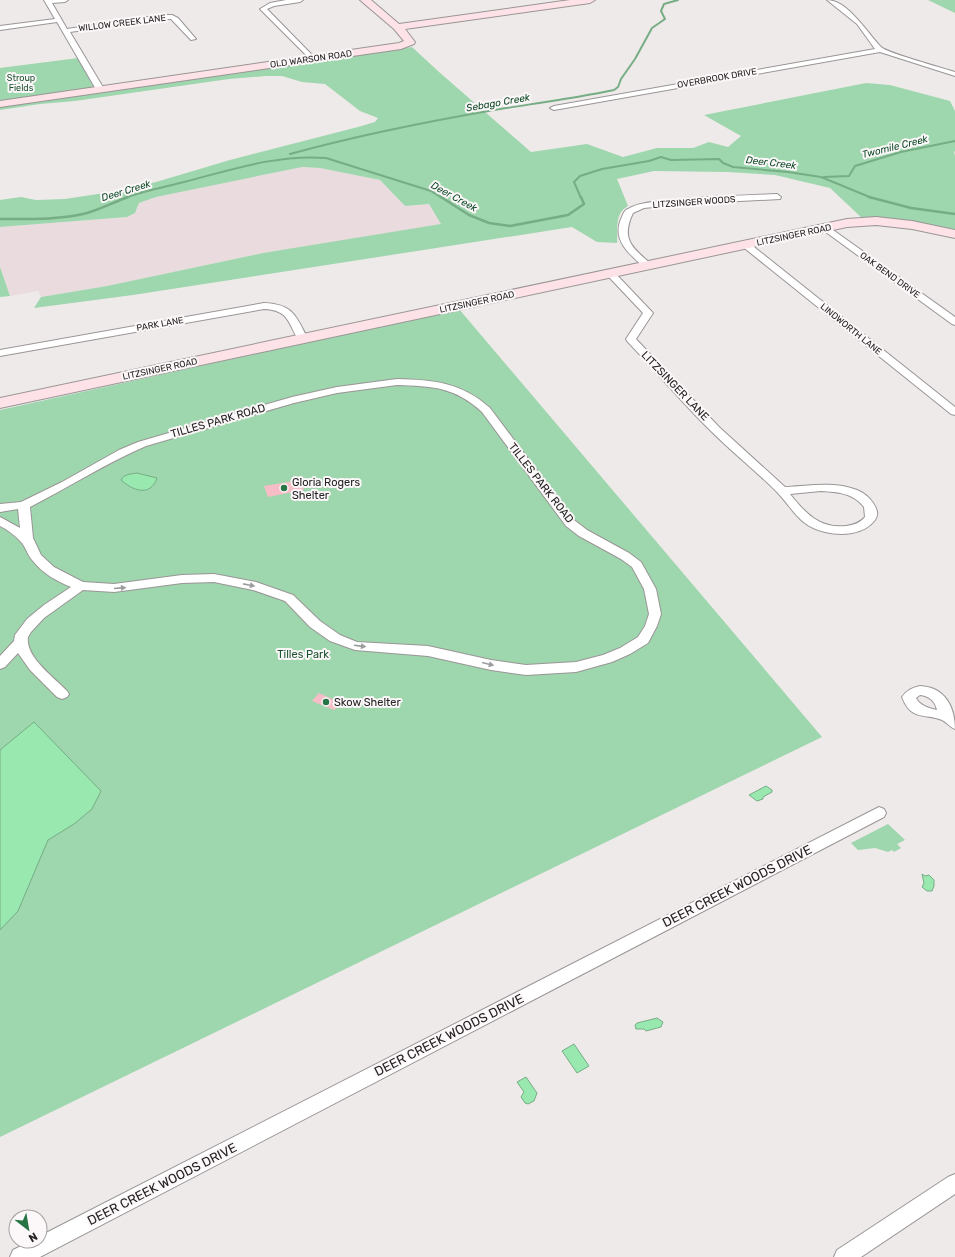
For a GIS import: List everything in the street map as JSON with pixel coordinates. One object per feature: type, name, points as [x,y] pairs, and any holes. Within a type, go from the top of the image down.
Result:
[{"type":"street","points":[[65,0],[48,1],[100,89]]},
{"type":"street","points":[[300,0],[272,4],[263,9],[313,59]]},
{"type":"street","points":[[365,0],[398,27],[590,0]]},
{"type":"street","points":[[830,0],[859,23],[880,50]]},
{"type":"street","name":"WILLOW CREEK LANE","points":[[65,31],[161,17],[172,17],[176,19],[193,40]]},
{"type":"street","points":[[0,28],[60,20]]},
{"type":"street","name":"OLD WARSON ROAD","points":[[0,104],[409,44],[409,39],[398,27]]},
{"type":"street","name":"OVERBROOK DRIVE","points":[[554,108],[880,50],[955,74]]},
{"type":"street","name":"LITZSINGER WOODS","points":[[647,265],[629,249],[624,242],[623,227],[629,211],[642,206],[682,202],[777,197]]},
{"type":"street","name":"LITZSINGER ROAD","points":[[0,403],[847,223],[876,221],[912,225],[955,234]]},
{"type":"street","name":"OAK BEND DRIVE","points":[[826,228],[955,322]]},
{"type":"street","name":"LINDWORTH LANE","points":[[746,245],[955,412]]},
{"type":"street","name":"LITZSINGER LANE","points":[[611,274],[648,313],[631,339],[716,429],[782,491],[804,518],[815,525],[827,529],[853,529],[863,525],[870,519],[872,512],[864,499],[856,493],[844,489],[821,488],[782,491]]},
{"type":"street","name":"PARK LANE","points":[[0,353],[260,306],[279,304],[288,311],[303,339]]},
{"type":"street","name":"TILLES PARK ROAD","points":[[0,508],[24,505],[66,484],[123,452],[165,436],[292,400],[336,390],[397,382],[432,382],[473,398],[486,410],[570,523],[588,536],[625,556],[637,565],[650,589],[654,614],[651,626],[643,640],[625,651],[607,659],[576,667],[526,670],[491,665],[428,651],[355,646],[335,638],[316,624],[289,598],[256,586],[214,578],[182,579],[114,588],[81,586],[57,576],[39,562],[28,542],[24,505]]},
{"type":"street","points":[[0,521],[13,528],[28,542]]},
{"type":"street","points":[[0,664],[20,642],[21,636],[26,628],[41,614],[81,586]]},
{"type":"street","points":[[20,642],[27,657],[62,694]]},
{"type":"street","name":"DEER CREEK WOODS DRIVE","points":[[20,1257],[879,813]]},
{"type":"street","points":[[844,1257],[955,1183]]},
{"type":"shaded area","points":[[301,167],[320,168],[380,180],[405,206],[429,204],[442,225],[263,253],[107,286],[41,297],[38,291],[10,296],[0,267],[0,227],[127,217],[135,213],[139,203],[156,197]]},
{"type":"shaded area","points":[[137,473],[157,478],[150,488],[145,490],[130,487],[121,480],[126,475]]},
{"type":"shaded area","points":[[34,722],[101,791],[92,809],[74,824],[48,840],[18,911],[0,930],[0,750]]},
{"type":"shaded area","points":[[766,786],[772,790],[772,792],[763,797],[763,799],[757,801],[749,795]]},
{"type":"shaded area","points":[[922,874],[925,876],[929,875],[934,880],[932,891],[927,891],[922,887],[924,883]]},
{"type":"shaded area","points":[[657,1018],[663,1022],[661,1027],[646,1031],[644,1029],[636,1029],[635,1025],[637,1023]]},
{"type":"shaded area","points":[[574,1044],[589,1066],[577,1073],[562,1051]]},
{"type":"shaded area","points":[[526,1077],[537,1093],[534,1101],[528,1104],[525,1103],[521,1097],[524,1092],[517,1082]]},
{"type":"green space","points":[[928,0],[955,0],[955,13]]},
{"type":"green space","points":[[412,47],[531,152],[587,144],[623,157],[657,148],[693,148],[709,142],[728,147],[741,136],[704,115],[866,83],[890,85],[950,101],[955,111],[955,232],[863,219],[830,188],[775,175],[728,172],[654,171],[617,179],[628,206],[619,217],[617,227],[617,243],[597,242],[572,227],[133,295],[34,308],[41,297],[107,286],[263,253],[441,224],[429,204],[405,206],[380,180],[320,168],[302,167],[156,197],[139,203],[135,213],[127,217],[0,227],[0,200],[21,197],[36,200],[65,199],[111,192],[156,182],[230,160],[358,127],[375,122],[378,118],[360,111],[325,84],[302,82],[282,76],[229,79],[0,110],[0,107]]},
{"type":"green space","name":"Stroup Fields","points":[[78,58],[94,88],[0,104],[0,68]]},
{"type":"green space","points":[[0,267],[10,296],[0,297]]},
{"type":"green space","name":"Tilles Park","points":[[459,309],[822,737],[0,1137],[0,410]]},
{"type":"green space","points":[[888,824],[905,840],[897,844],[901,848],[894,852],[892,850],[888,852],[875,848],[858,850],[851,843]]},
{"type":"building","name":"Gloria Rogers Shelter","points":[[300,480],[304,490],[268,497],[264,486]]},
{"type":"building","name":"Skow Shelter","points":[[319,693],[341,703],[334,710],[312,701]]},
{"type":"waterway","name":"Sebago Creek","points":[[290,154],[421,124],[614,90],[618,87],[621,79],[635,59],[652,28],[665,19],[661,11],[664,4],[678,0]]},
{"type":"waterway","name":"Twomile Creek","points":[[824,177],[849,176],[855,166],[901,152],[955,141]]},
{"type":"waterway","name":"Sebago Creek","points":[[127,197],[254,164],[290,158],[308,157],[326,158],[431,191],[442,198]]},
{"type":"waterway","name":"Deer Creek","points":[[581,198],[574,182],[580,176],[602,169],[649,161],[661,157],[671,160],[719,159],[723,163],[733,167],[788,172],[821,177],[871,197]]},
{"type":"waterway","name":"Deer Creek","points":[[0,219],[44,219],[66,217],[87,213],[127,197]]},
{"type":"waterway","name":"Deer Creek","points":[[441,197],[469,215],[489,223],[510,226],[568,215],[584,204],[581,197]]},
{"type":"waterway","name":"Deer Creek","points":[[871,197],[911,208],[955,214]]},
{"type":"place","name":"Gloria Rogers Shelter","points":[[284,488]]},
{"type":"place","name":"Skow Shelter","points":[[326,702]]}]
